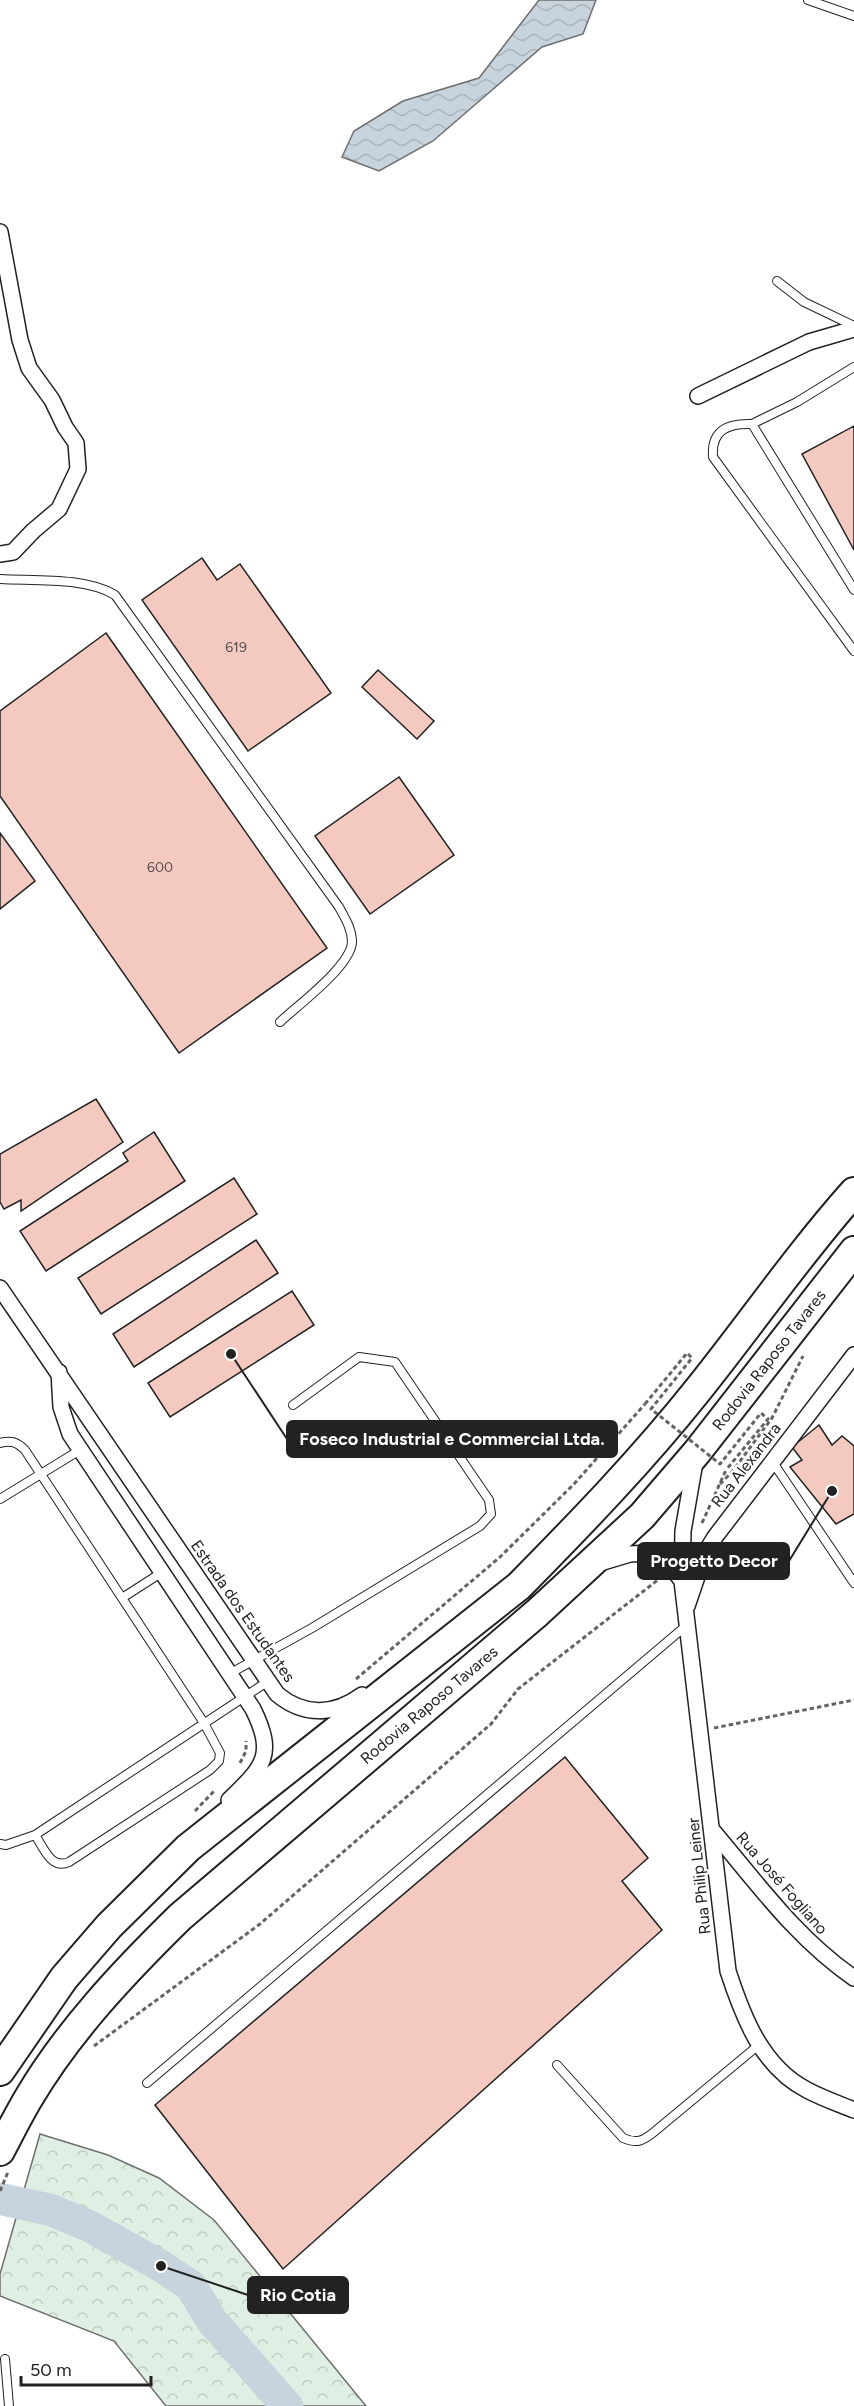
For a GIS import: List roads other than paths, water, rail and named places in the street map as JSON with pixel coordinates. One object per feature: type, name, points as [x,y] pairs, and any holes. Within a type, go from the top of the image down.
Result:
[{"type":"highway","points":[[0,2071],[64,1978],[109,1926],[188,1848],[519,1586],[638,1462],[854,1192]]},
{"type":"highway","name":"Rodovia Raposo Tavares","points":[[6,2157],[29,2098],[61,2051],[133,1963],[180,1917],[537,1613],[642,1516],[698,1452],[854,1251]]},
{"type":"street","points":[[0,232],[20,340],[29,368],[52,400],[65,427],[76,443],[78,469],[59,509],[13,552],[0,554]]},
{"type":"street","points":[[698,396],[809,342],[854,328]]},
{"type":"street","name":"Estrada dos Estudantes","points":[[0,1288],[102,1435],[267,1682],[287,1703],[299,1708],[321,1711],[348,1704],[450,1624],[519,1586]]},
{"type":"street","name":"Rua Alexandra","points":[[687,1616],[705,1553],[729,1516],[854,1355]]},
{"type":"street","points":[[59,1372],[61,1407],[65,1421],[80,1450],[253,1709],[265,1738],[262,1763],[255,1775],[157,1869],[109,1926]]},
{"type":"street","points":[[80,1450],[102,1435]]},
{"type":"street","name":"Rua Philip Leiner","points":[[698,1452],[682,1531],[678,1575],[687,1616],[713,1831],[718,1903],[728,1971],[737,2001],[760,2044],[784,2074],[807,2090],[854,2110]]},
{"type":"street","points":[[588,1567],[643,1552],[652,1553],[678,1575]]},
{"type":"street","name":"Rua José Fogliano","points":[[713,1831],[796,1930],[830,1961],[854,1978]]},
{"type":"lane","points":[[808,0],[854,16]]},
{"type":"lane","points":[[777,281],[804,302],[854,328]]},
{"type":"lane","points":[[854,367],[797,402],[752,424],[734,424],[722,430],[715,437],[712,446],[713,457],[854,651]]},
{"type":"lane","points":[[752,424],[854,590]]},
{"type":"lane","points":[[0,579],[81,584],[104,588],[115,595],[339,907],[350,929],[352,944],[347,957],[280,1022]]},
{"type":"lane","points":[[229,1674],[480,1526],[491,1514],[489,1500],[394,1362],[359,1357],[293,1405]]},
{"type":"lane","points":[[0,1443],[8,1441],[18,1443],[42,1474],[204,1723],[220,1753],[219,1761],[200,1777],[63,1865],[52,1861],[35,1835]]},
{"type":"lane","points":[[0,1499],[80,1450]]},
{"type":"lane","points":[[772,1461],[854,1583]]},
{"type":"lane","points":[[122,1598],[161,1573]]},
{"type":"lane","points":[[147,2084],[687,1616]]},
{"type":"lane","points":[[0,1844],[6,1845],[35,1835],[267,1682]]},
{"type":"lane","points":[[557,2065],[623,2138],[632,2142],[642,2141],[760,2044]]},
{"type":"lane","points":[[5,2360],[9,2406]]},
{"type":"water","points":[[539,0],[596,0],[583,34],[542,47],[433,141],[379,171],[342,157],[354,131],[403,101],[479,78]]},
{"type":"waterway","points":[[0,2199],[51,2210],[89,2226],[161,2266],[191,2286],[212,2321],[287,2406]]},
{"type":"place","name":"Foseco Industrial e Commercial Ltda.","points":[[231,1354]]},
{"type":"place","name":"Progetto Decor","points":[[832,1491]]},
{"type":"place","name":"Rio Cotia","points":[[161,2266]]}]
